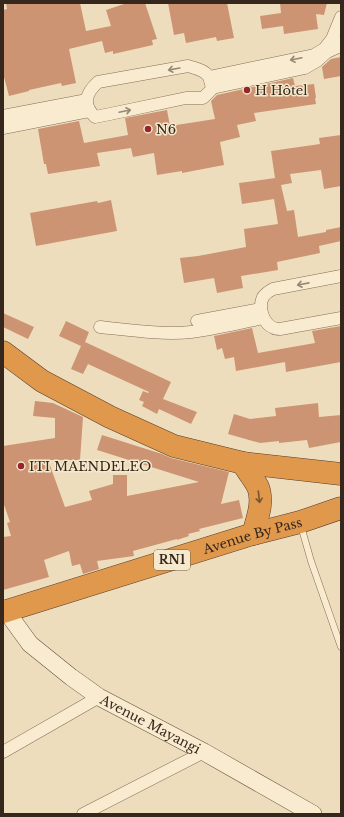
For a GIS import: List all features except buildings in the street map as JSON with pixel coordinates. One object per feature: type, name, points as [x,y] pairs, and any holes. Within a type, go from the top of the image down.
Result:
[{"type":"highway","points":[[3,352],[42,382],[110,417],[174,446],[242,463],[341,474]]},
{"type":"highway","points":[[242,463],[258,487],[260,497],[260,507],[253,534]]},
{"type":"highway","name":"Avenue By Pass","points":[[4,612],[253,534],[300,522],[341,508]]},
{"type":"street","points":[[210,82],[314,55],[324,49],[332,38],[341,17]]},
{"type":"street","points":[[210,82],[305,68],[317,61],[327,52],[340,46],[341,42]]},
{"type":"street","points":[[188,66],[206,73],[210,82],[211,90],[203,98],[186,98],[95,117],[88,105],[87,94],[98,82],[188,66]]},
{"type":"street","points":[[3,116],[88,105]]},
{"type":"street","points":[[3,128],[88,105]]},
{"type":"street","points":[[341,276],[274,289],[268,292],[262,302],[262,313],[268,325],[274,329],[341,318]]},
{"type":"street","points":[[197,321],[262,313]]},
{"type":"street","points":[[100,327],[158,333],[190,332],[238,324],[262,313]]},
{"type":"street","name":"Avenue Mayangi","points":[[4,612],[30,644],[71,677],[100,697],[204,752],[313,814]]},
{"type":"street","points":[[3,752],[100,697]]},
{"type":"street","points":[[83,814],[204,752]]},
{"type":"lane","points":[[300,522],[341,647]]},
{"type":"place","name":"H Hôtel","points":[[247,90]]},
{"type":"place","name":"N6","points":[[148,129]]},
{"type":"place","name":"ITI MAENDELEO","points":[[21,466]]}]
